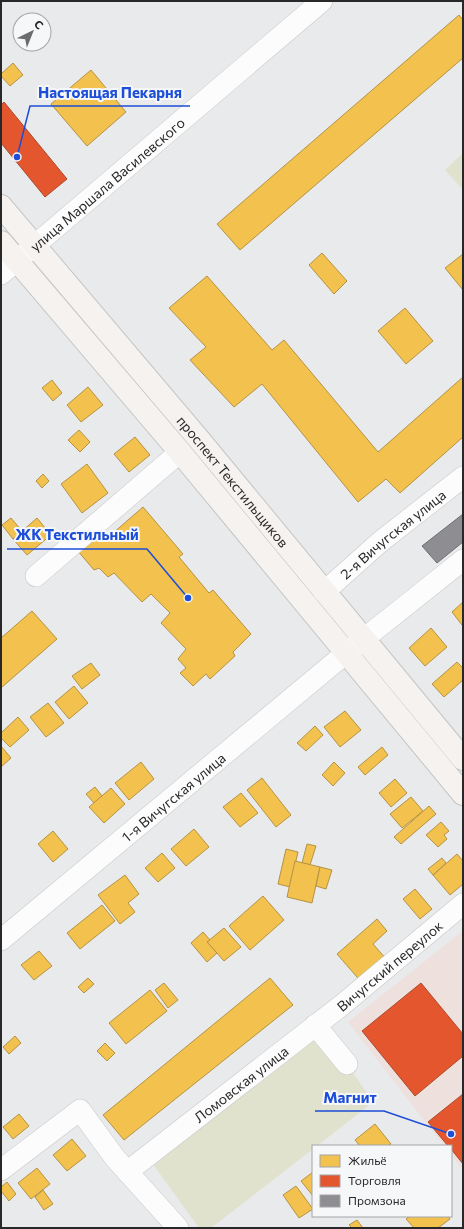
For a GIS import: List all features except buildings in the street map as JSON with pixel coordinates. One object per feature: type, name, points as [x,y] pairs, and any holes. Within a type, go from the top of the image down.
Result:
[{"type":"main road","name":"проспект Текстильщиков","points":[[1,206],[197,437],[463,759]]},
{"type":"main road","name":"проспект Текстильщиков","points":[[1,242],[9,267],[180,452],[463,794]]},
{"type":"street","name":"улица Маршала Василевского","points":[[9,267],[322,1]]},
{"type":"street","points":[[36,576],[180,452]]},
{"type":"street","name":"2-я Вичугская улица","points":[[324,592],[380,542],[463,477]]},
{"type":"street","points":[[364,640],[463,560]]},
{"type":"street","name":"1-я Вичугская улица","points":[[1,940],[346,653],[364,640]]},
{"type":"street","name":"Вичугский переулок","points":[[315,1025],[342,1005],[463,904]]},
{"type":"street","points":[[315,1025],[347,1064]]},
{"type":"street","name":"Ломовская улица","points":[[127,1172],[315,1025]]},
{"type":"street","points":[[1,1170],[80,1110],[115,1158],[178,1228]]},
{"type":"shaded area","points":[[463,931],[463,1170],[452,1156],[452,1145],[443,1145],[348,1022]]},
{"type":"green space","points":[[463,153],[463,190],[445,170]]},
{"type":"green space","points":[[315,1025],[347,1064],[373,1102],[318,1145],[312,1145],[312,1150],[211,1228],[199,1228],[147,1156]]},
{"type":"place","name":"Настоящая Пекарня","points":[[17,157]]},
{"type":"place","name":"ЖК Текстильный","points":[[188,598]]},
{"type":"place","name":"Магнит","points":[[451,1134]]}]
